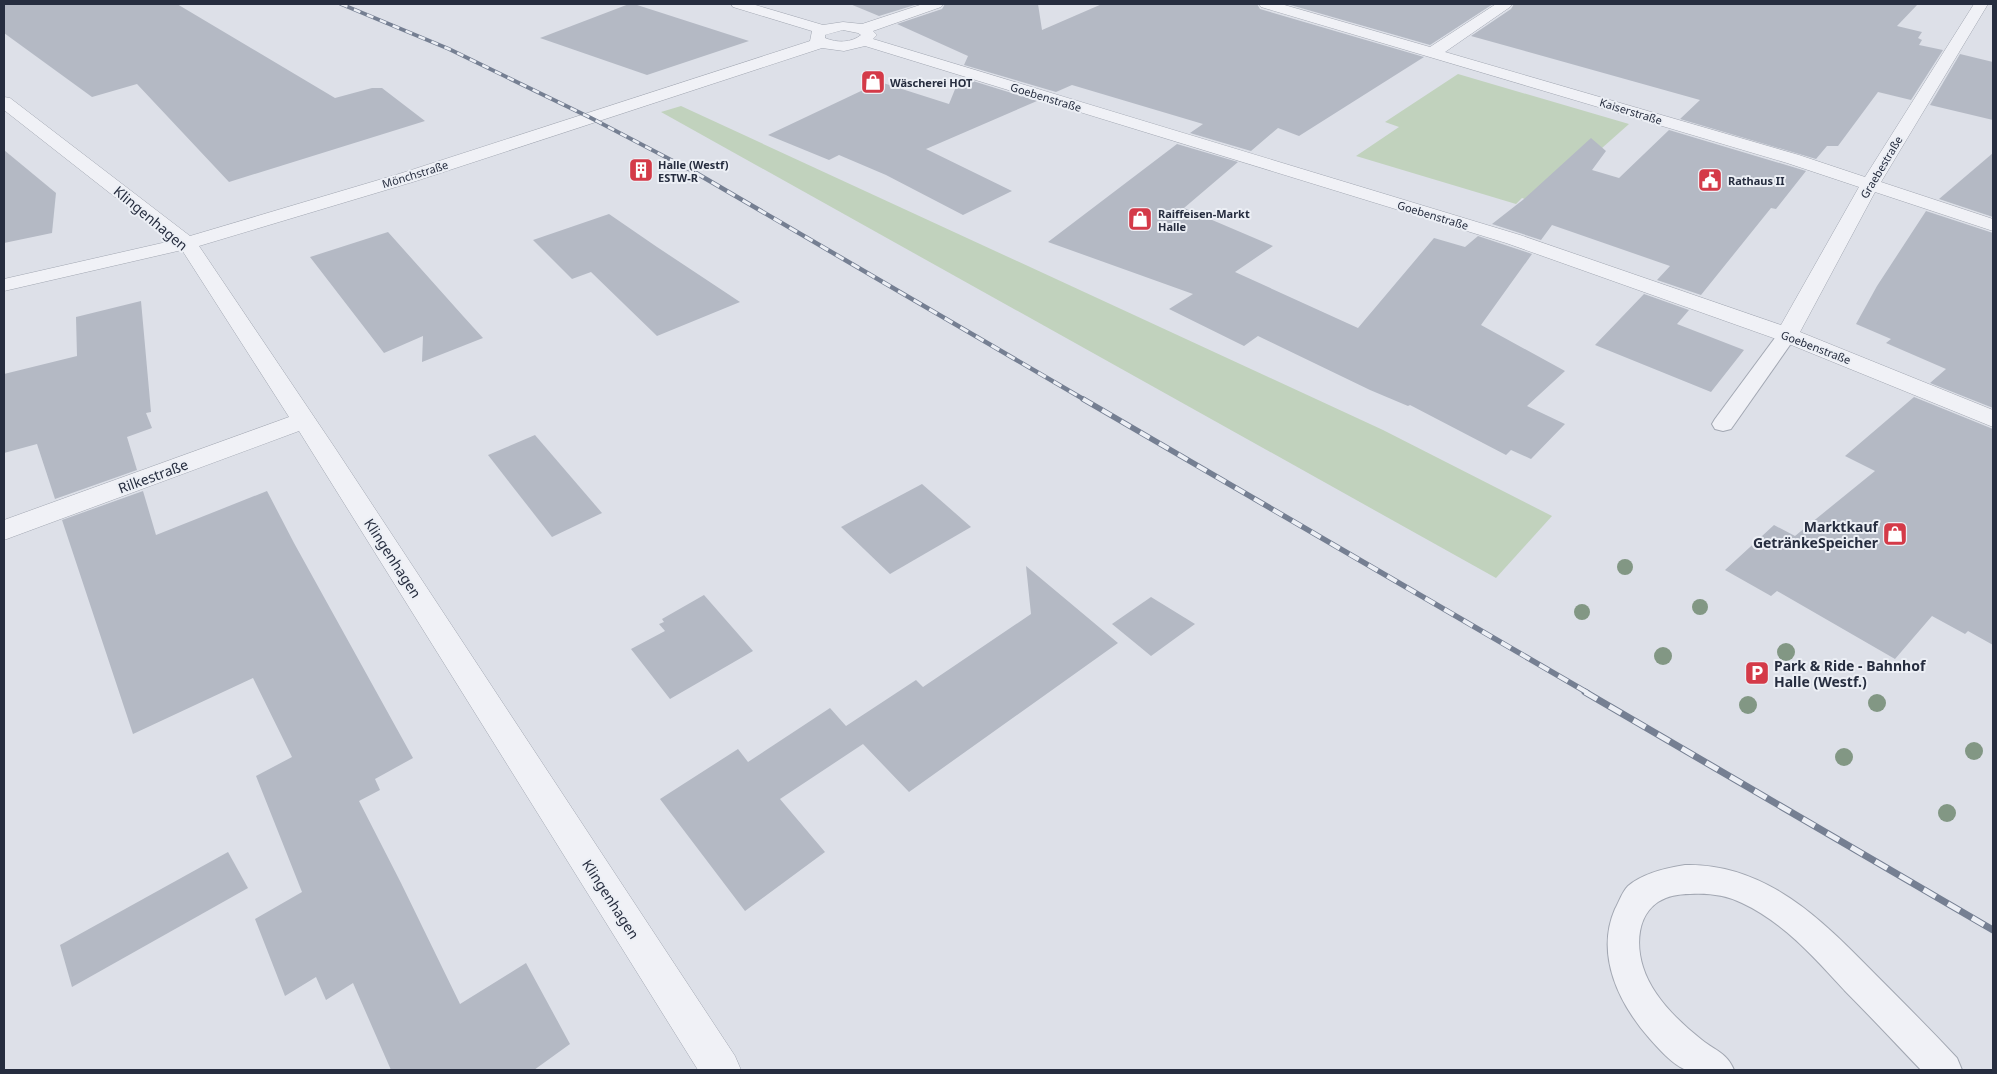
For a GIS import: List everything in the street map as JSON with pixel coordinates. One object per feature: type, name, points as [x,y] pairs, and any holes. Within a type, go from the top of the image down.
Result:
[{"type":"street","points":[[738,4],[822,36],[841,46],[936,4]]},
{"type":"street","name":"Kaiserstraße","points":[[1266,4],[1793,159],[1993,225]]},
{"type":"street","points":[[1434,52],[1505,4]]},
{"type":"street","points":[[1979,7],[1993,14]]},
{"type":"street","name":"Graebestraße","points":[[1787,335],[1870,184],[1979,7]]},
{"type":"street","name":"Goebenstraße","points":[[863,35],[1513,239],[1787,335],[1993,419]]},
{"type":"street","name":"Mönchstraße","points":[[4,285],[186,243],[409,177],[822,36]]},
{"type":"street","name":"Klingenhagen","points":[[4,102],[186,243],[331,463],[721,1070]]},
{"type":"street","name":"Rilkestraße","points":[[4,530],[303,422]]},
{"type":"lane","points":[[1723,424],[1787,335]]},
{"type":"lane","points":[[1716,1070],[1680,1046],[1652,1016],[1633,984],[1623,953],[1625,922],[1638,896],[1663,883],[1696,878],[1734,885],[1772,902],[1808,929],[1945,1070]]},
{"type":"green space","points":[[1458,74],[1629,124],[1539,204],[1522,198],[1516,204],[1356,156],[1399,127],[1385,122]]},
{"type":"green space","points":[[681,106],[1383,430],[1552,516],[1496,578],[661,112]]},
{"type":"building","points":[[4,4],[177,4],[335,98],[372,88],[382,88],[425,121],[229,182],[137,84],[92,97],[4,33]]},
{"type":"building","points":[[629,4],[749,41],[647,75],[540,38]]},
{"type":"building","points":[[850,4],[918,4],[879,16]]},
{"type":"building","points":[[945,4],[1038,4],[1042,30],[1102,4],[1257,4],[1260,9],[1424,57],[1299,136],[1278,128],[1251,151],[1190,133],[1203,124],[1072,85],[1056,92],[964,65],[968,56],[897,24],[942,9]]},
{"type":"building","points":[[1287,4],[1493,4],[1430,45]]},
{"type":"building","points":[[1514,4],[1918,4],[1897,26],[1922,32],[1918,38],[1922,40],[1919,45],[1943,50],[1911,100],[1878,92],[1838,146],[1827,146],[1816,159],[1680,119],[1700,100],[1471,36],[1511,9]]},
{"type":"building","points":[[1960,54],[1993,62],[1993,120],[1930,105]]},
{"type":"building","points":[[960,77],[1037,101],[926,149],[1012,191],[963,215],[886,175],[839,155],[829,160],[768,135],[880,82],[949,104]]},
{"type":"building","points":[[1669,130],[1806,171],[1776,209],[1771,208],[1701,295],[1657,280],[1670,266],[1552,225],[1541,240],[1492,224],[1524,199],[1591,138],[1606,151],[1592,170],[1619,178]]},
{"type":"building","points":[[1177,144],[1238,162],[1184,208],[1273,246],[1235,272],[1358,328],[1434,238],[1465,247],[1478,236],[1532,254],[1481,325],[1565,371],[1527,406],[1565,424],[1531,459],[1511,450],[1506,455],[1410,405],[1408,406],[1370,390],[1258,336],[1244,346],[1169,309],[1193,294],[1048,242]]},
{"type":"building","points":[[4,150],[56,193],[52,233],[4,243]]},
{"type":"building","points":[[1993,153],[1993,217],[1939,199]]},
{"type":"building","points":[[1926,211],[1993,233],[1993,408],[1930,383],[1946,369],[1886,343],[1891,339],[1856,324],[1877,286]]},
{"type":"building","points":[[609,214],[740,302],[657,336],[591,272],[572,279],[533,240]]},
{"type":"building","points":[[388,232],[483,338],[422,362],[423,336],[384,353],[310,257]]},
{"type":"building","points":[[1644,294],[1689,310],[1677,324],[1744,350],[1711,392],[1595,345]]},
{"type":"building","points":[[141,301],[151,412],[146,413],[152,428],[127,437],[137,470],[55,499],[37,444],[4,453],[4,374],[77,356],[76,317]]},
{"type":"building","points":[[1914,397],[1993,429],[1993,645],[1968,631],[1965,634],[1932,616],[1895,659],[1777,591],[1771,596],[1725,570],[1774,525],[1795,536],[1875,471],[1845,456]]},
{"type":"building","points":[[535,435],[602,513],[552,537],[488,455]]},
{"type":"building","points":[[922,484],[971,527],[890,574],[841,527]]},
{"type":"building","points":[[143,491],[156,535],[267,491],[413,758],[375,779],[380,790],[359,801],[460,1004],[526,963],[570,1044],[534,1070],[391,1070],[353,983],[326,1000],[316,977],[285,996],[255,919],[302,892],[256,776],[292,757],[253,678],[133,734],[62,520]]},
{"type":"building","points":[[1026,566],[1118,643],[909,792],[863,744],[780,799],[825,852],[745,911],[660,799],[738,749],[748,762],[830,708],[846,726],[916,680],[923,687],[1031,614]]},
{"type":"building","points":[[704,595],[753,651],[670,699],[631,649],[665,631],[659,624],[664,622],[662,619]]},
{"type":"building","points":[[1151,597],[1195,624],[1151,656],[1112,624]]},
{"type":"building","points":[[228,852],[248,888],[72,987],[60,945]]},
{"type":"railway","points":[[341,4],[449,49],[591,118],[698,174]]},
{"type":"railway","points":[[696,173],[1085,400]]},
{"type":"railway","points":[[1083,399],[1588,693]]},
{"type":"railway","points":[[1585,692],[1993,930]]},
{"type":"place","name":"Wäscherei HOT","points":[[873,82]]},
{"type":"place","name":"Halle (Westf) ESTW-R","points":[[641,170]]},
{"type":"place","name":"Rathaus II","points":[[1710,180]]},
{"type":"place","name":"Raiffeisen-Markt Halle","points":[[1140,219]]},
{"type":"place","name":"Marktkauf GetränkeSpeicher","points":[[1895,534]]},
{"type":"place","name":"Park & Ride - Bahnhof Halle (Westf.)","points":[[1757,673]]}]
